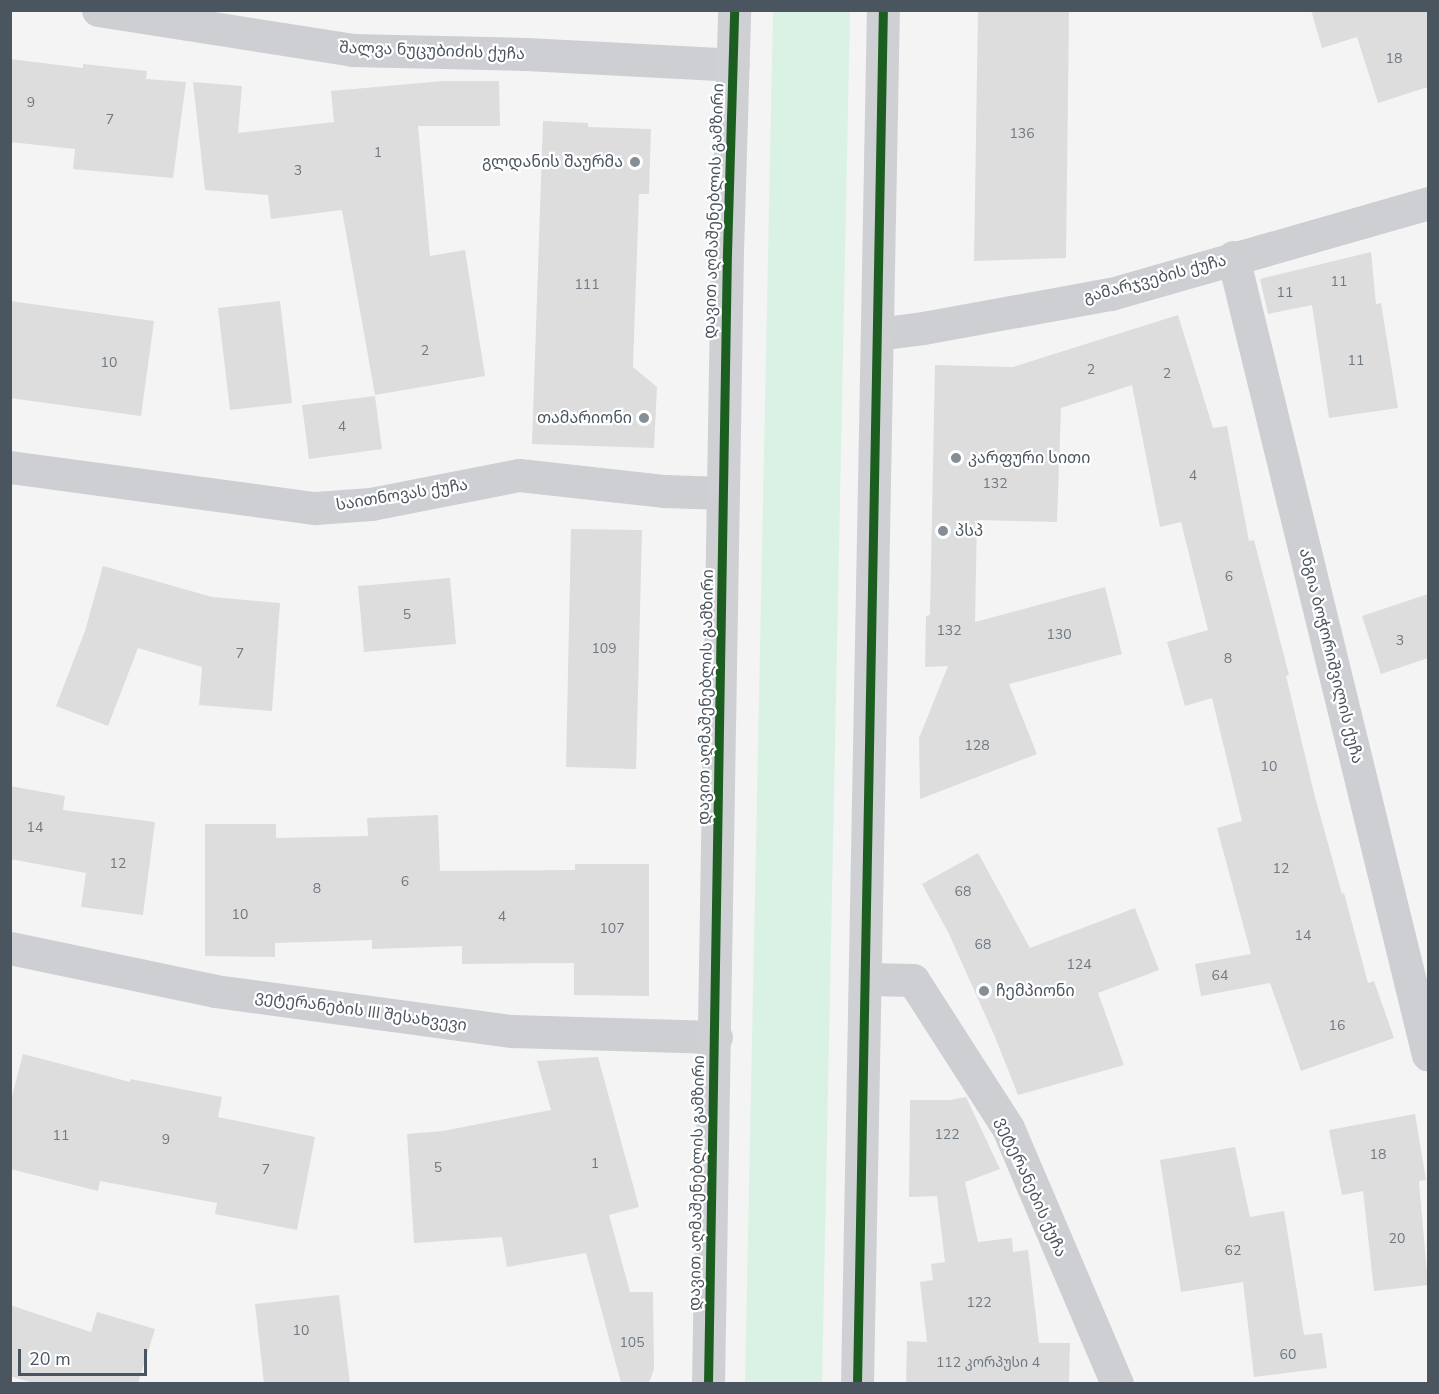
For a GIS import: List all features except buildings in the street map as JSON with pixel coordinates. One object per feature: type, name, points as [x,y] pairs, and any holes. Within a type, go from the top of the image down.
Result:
[{"type":"main road","name":"დავით აღმაშენებლის გამზირი","points":[[708,1383],[716,1036],[723,493],[734,10]]},
{"type":"main road","points":[[857,1383],[883,10]]},
{"type":"street","name":"შალვა ნუცუბიძის ქუჩა","points":[[98,10],[352,50],[526,54],[734,65]]},
{"type":"street","name":"გამარჯვების ქუჩა","points":[[877,334],[923,328],[1111,294],[1233,257],[1428,203]]},
{"type":"street","name":"ანგია ბოჭორიშვილის ქუჩა","points":[[1233,257],[1428,1055]]},
{"type":"street","name":"საითნოვას ქუჩა","points":[[10,467],[315,508],[371,504],[519,475],[665,491],[723,493]]},
{"type":"street","name":"ვეტერანების III შესახვევი","points":[[10,948],[215,992],[512,1031],[716,1036]]},
{"type":"street","name":"ვეტერანების ქუჩა","points":[[865,979],[913,980],[1008,1128],[1117,1383]]},
{"type":"green space","points":[[773,11],[850,11],[822,1384],[745,1383]]},
{"type":"cycle path","points":[[708,1384],[727,253],[734,10]]},
{"type":"cycle path","points":[[857,1384],[883,10]]},
{"type":"place","name":"გლდანის შაურმა","points":[[635,162]]},
{"type":"place","name":"თამარიონი","points":[[644,418]]},
{"type":"place","name":"კარფური სითი","points":[[956,458]]},
{"type":"place","name":"პსპ","points":[[943,531]]},
{"type":"place","name":"ჩემპიონი","points":[[984,991]]}]
